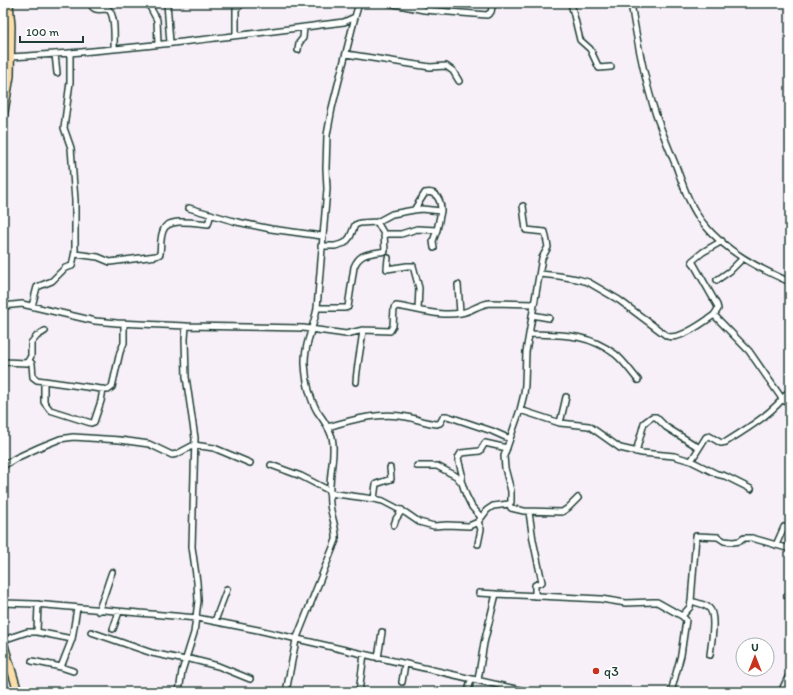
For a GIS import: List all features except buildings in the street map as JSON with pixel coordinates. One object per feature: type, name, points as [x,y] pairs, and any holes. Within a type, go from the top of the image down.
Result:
[{"type":"highway","points":[[3,118],[6,76],[10,57],[11,14],[9,3]]},
{"type":"highway","points":[[3,641],[18,692]]},
{"type":"street","points":[[90,3],[95,9],[108,9],[111,12],[114,49]]},
{"type":"street","points":[[148,3],[157,20],[158,44]]},
{"type":"street","points":[[167,3],[170,43]]},
{"type":"street","points":[[236,35],[236,9],[243,3]]},
{"type":"street","points":[[286,692],[296,640],[336,540],[332,518],[330,492],[334,448],[333,440],[328,427],[316,409],[309,392],[305,362],[306,346],[317,308],[321,268],[321,246],[327,189],[327,135],[330,117],[359,3]]},
{"type":"street","points":[[389,3],[487,15],[491,12],[493,3]]},
{"type":"street","points":[[571,3],[580,40],[590,49],[599,68],[611,67]]},
{"type":"street","points":[[631,3],[637,39],[656,115],[691,202],[703,223],[743,258],[790,282]]},
{"type":"street","points":[[3,11],[11,14]]},
{"type":"street","points":[[10,57],[70,53],[170,43],[344,22],[355,17]]},
{"type":"street","points":[[298,50],[299,43],[303,38],[304,27]]},
{"type":"street","points":[[32,306],[36,288],[52,281],[64,268],[72,266],[75,254],[75,200],[72,148],[64,128],[70,82],[70,53]]},
{"type":"street","points":[[55,54],[57,73]]},
{"type":"street","points":[[346,54],[430,68],[446,66],[453,71],[459,81]]},
{"type":"street","points":[[414,210],[422,196],[428,192],[434,193],[439,200],[441,212],[433,241],[434,248]]},
{"type":"street","points":[[509,504],[512,498],[504,462],[507,448],[520,410],[525,384],[526,352],[532,315],[542,258],[548,247],[546,234],[543,232],[526,230],[523,206]]},
{"type":"street","points":[[189,208],[271,229],[322,236]]},
{"type":"street","points":[[321,246],[335,246],[345,243],[350,237],[355,225],[360,223],[377,222],[392,214],[414,210],[422,209],[441,212]]},
{"type":"street","points":[[75,254],[98,257],[110,262],[156,256],[160,254],[162,232],[167,225],[173,222],[208,224],[211,214]]},
{"type":"street","points":[[317,308],[348,307],[356,261],[361,256],[385,251],[384,234],[377,222]]},
{"type":"street","points":[[384,234],[402,234],[416,229],[437,230]]},
{"type":"street","points":[[540,274],[578,279],[588,282],[619,300],[670,338],[693,329],[714,315],[718,309],[692,261],[703,252],[722,241]]},
{"type":"street","points":[[388,258],[387,269],[413,266],[418,288],[418,310]]},
{"type":"street","points":[[717,280],[730,271],[743,258]]},
{"type":"street","points":[[458,285],[460,314]]},
{"type":"street","points":[[3,306],[18,304],[32,306],[90,320],[124,324],[312,329],[346,334],[363,330],[390,331],[393,326],[394,308],[396,306],[438,314],[460,314],[470,311],[484,303],[534,304]]},
{"type":"street","points":[[532,315],[549,318]]},
{"type":"street","points":[[714,315],[749,351],[783,400],[790,404]]},
{"type":"street","points":[[29,360],[32,364],[33,378],[44,382],[108,390],[112,387],[120,352],[124,343],[124,324]]},
{"type":"street","points":[[179,692],[180,676],[186,659],[196,618],[198,590],[192,547],[195,438],[186,377],[186,326]]},
{"type":"street","points":[[356,382],[356,365],[361,351],[363,330]]},
{"type":"street","points":[[3,362],[25,364],[31,356],[31,343],[37,336],[45,331]]},
{"type":"street","points":[[529,334],[571,336],[587,339],[616,355],[638,380]]},
{"type":"street","points":[[44,382],[44,402],[50,410],[91,423],[94,422],[101,401],[103,389]]},
{"type":"street","points":[[690,461],[698,447],[708,436],[721,443],[726,442],[765,417],[783,400],[790,390]]},
{"type":"street","points":[[560,423],[566,397]]},
{"type":"street","points":[[520,410],[560,423],[589,426],[620,448],[636,452],[674,456],[690,461],[751,489]]},
{"type":"street","points":[[328,427],[350,420],[389,415],[408,417],[437,424],[440,423],[444,416],[447,416],[492,431],[510,440]]},
{"type":"street","points":[[636,452],[644,423],[652,417],[656,417],[666,427],[698,447]]},
{"type":"street","points":[[3,466],[40,447],[66,438],[120,440],[149,444],[172,455],[194,446],[214,448],[250,463]]},
{"type":"street","points":[[461,481],[462,474],[458,458],[461,453],[480,452],[485,443],[507,448]]},
{"type":"street","points":[[271,465],[301,476],[330,492],[389,503],[419,522],[434,526],[469,526],[493,506],[509,504]]},
{"type":"street","points":[[417,466],[437,466],[456,476],[461,481],[466,495],[479,519],[481,529],[478,544]]},
{"type":"street","points":[[374,499],[376,484],[391,479],[390,468]]},
{"type":"street","points":[[509,504],[511,508],[529,512],[562,512],[578,498]]},
{"type":"street","points":[[394,525],[402,510]]},
{"type":"street","points":[[529,512],[542,582],[535,585],[535,596]]},
{"type":"street","points":[[776,545],[784,527]]},
{"type":"street","points":[[682,616],[690,607],[692,601],[696,536],[718,537],[724,541],[733,542],[740,541],[744,538],[752,538],[790,549]]},
{"type":"street","points":[[98,610],[112,572]]},
{"type":"street","points":[[215,621],[227,590]]},
{"type":"street","points":[[480,593],[601,600],[626,603],[655,602],[682,616],[686,623],[681,655],[671,692]]},
{"type":"street","points":[[478,680],[484,643],[496,594]]},
{"type":"street","points":[[692,601],[709,607],[712,612],[713,623],[710,655]]},
{"type":"street","points":[[3,603],[38,604],[215,621],[529,692]]},
{"type":"street","points":[[37,632],[38,604]]},
{"type":"street","points":[[61,667],[72,639],[77,608]]},
{"type":"street","points":[[113,629],[119,612]]},
{"type":"street","points":[[3,641],[27,632],[37,632],[72,639]]},
{"type":"street","points":[[91,632],[152,653],[218,666],[250,679]]},
{"type":"street","points":[[378,658],[382,632]]},
{"type":"street","points":[[359,692],[364,654]]},
{"type":"street","points":[[32,661],[73,671]]},
{"type":"street","points":[[402,682],[405,664]]},
{"type":"street","points":[[781,692],[790,673]]},
{"type":"street","points":[[468,692],[471,678]]},
{"type":"place","name":"q3","points":[[596,671]]}]
